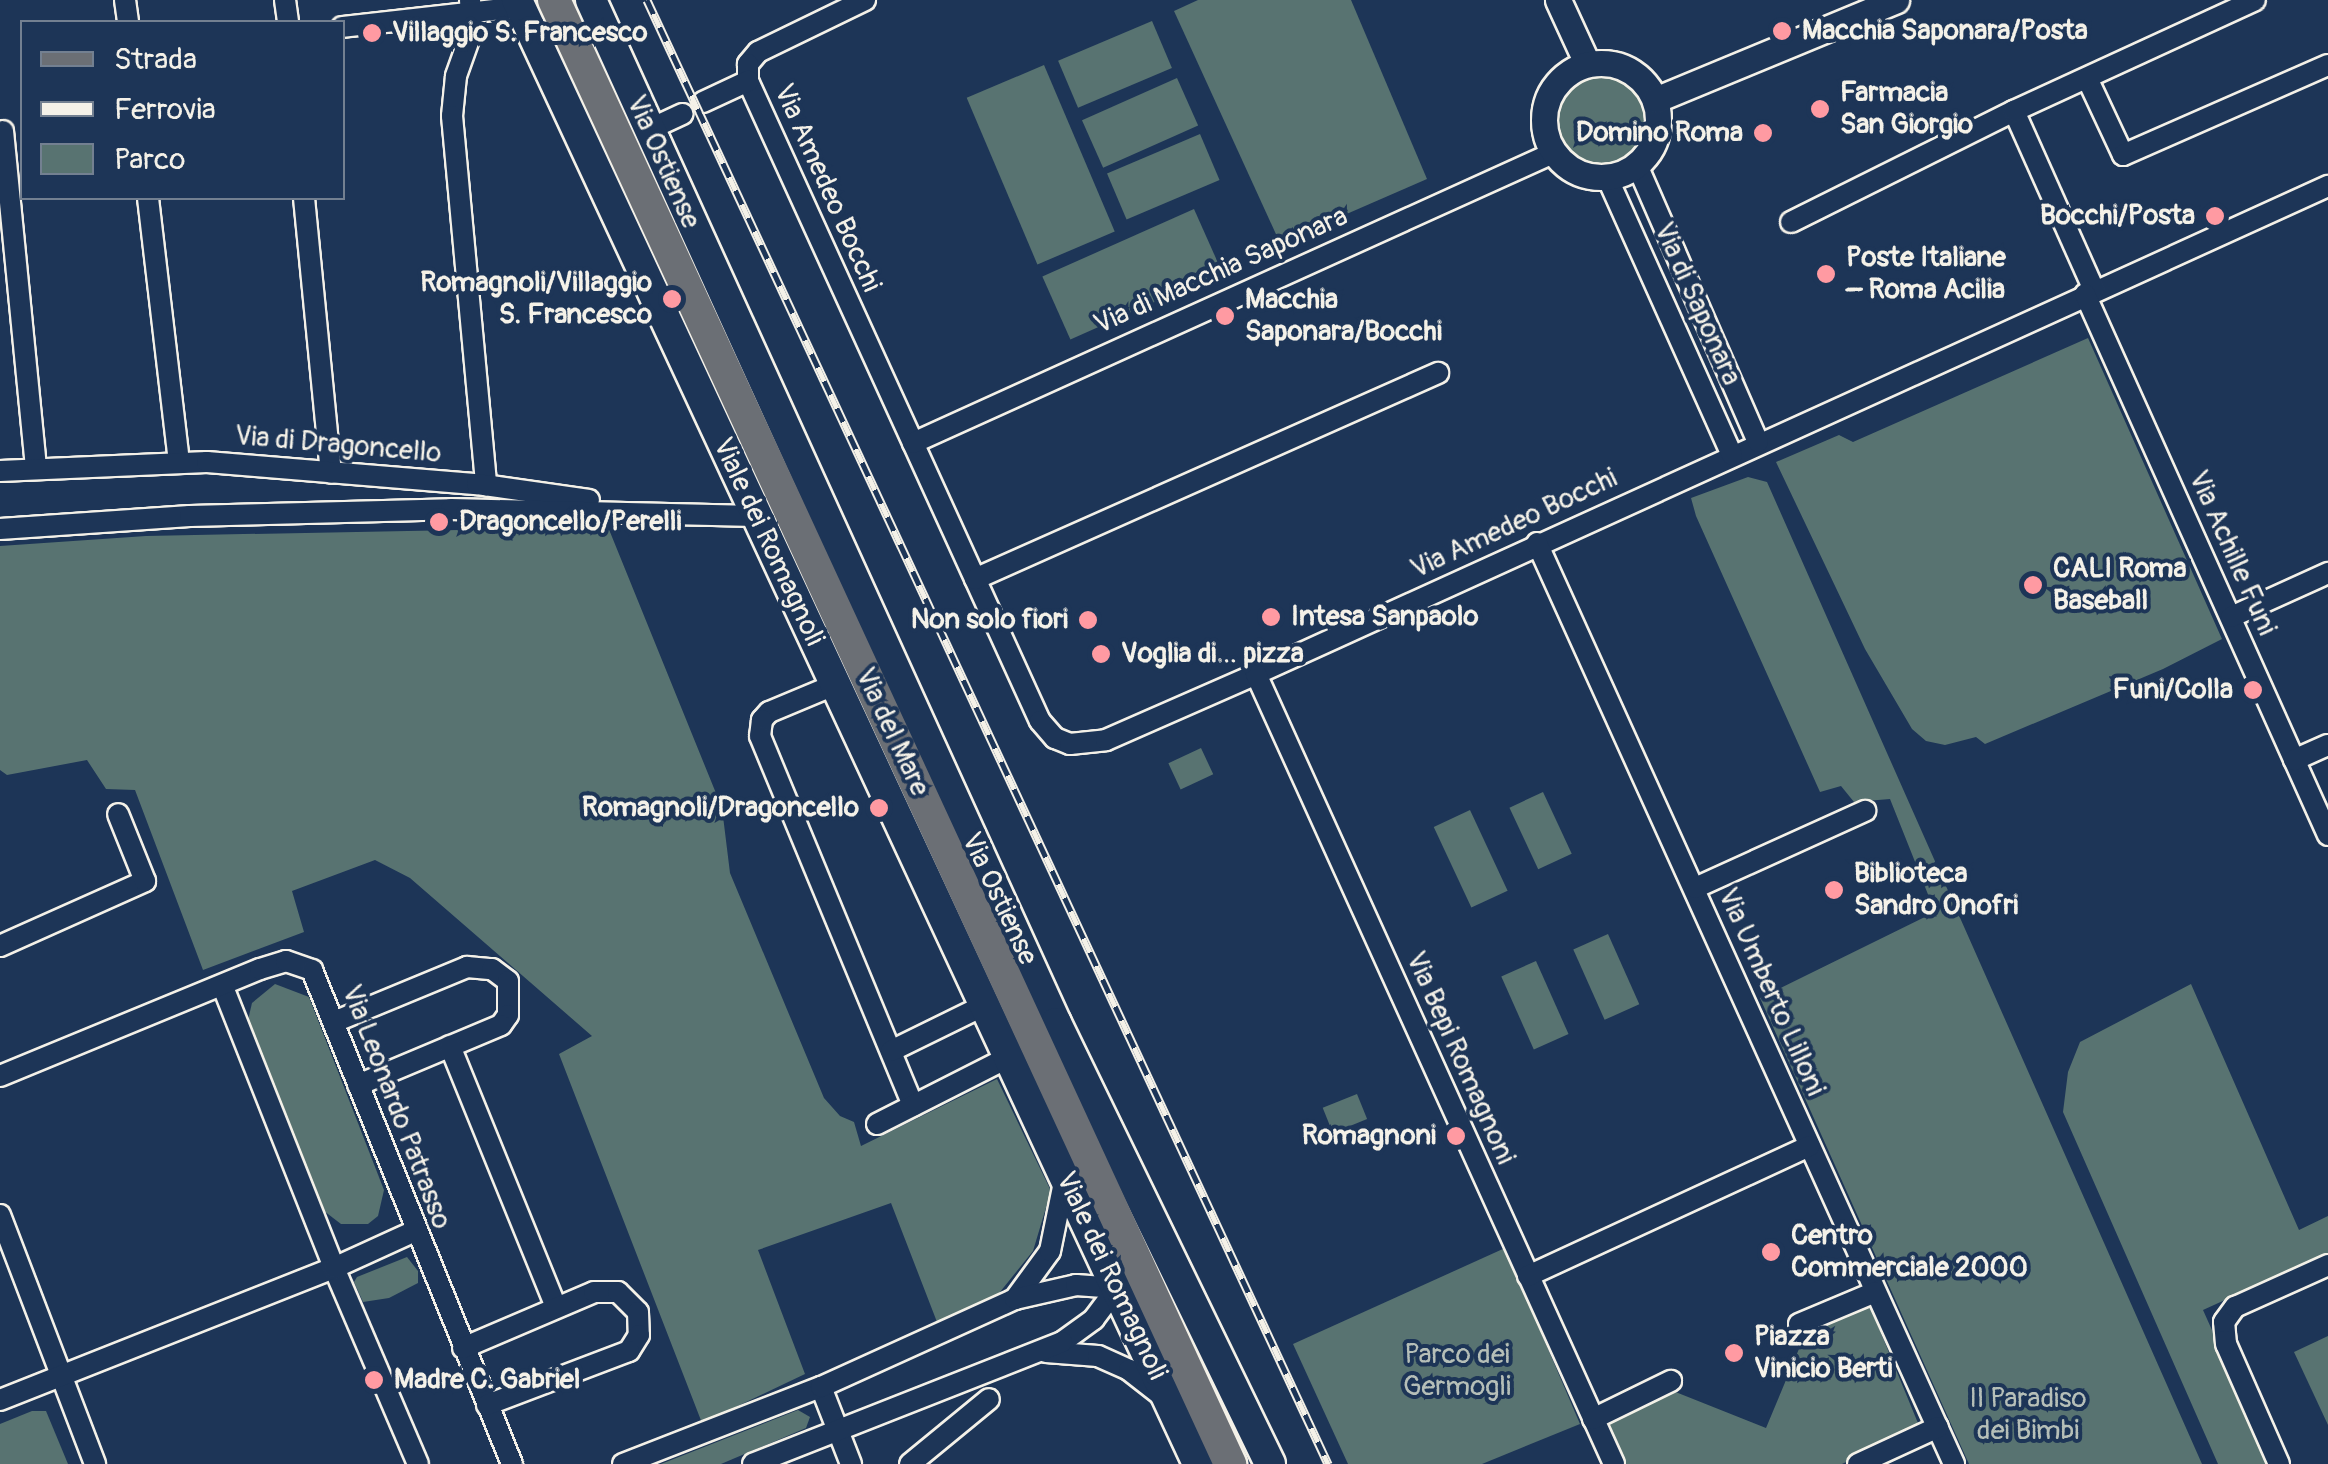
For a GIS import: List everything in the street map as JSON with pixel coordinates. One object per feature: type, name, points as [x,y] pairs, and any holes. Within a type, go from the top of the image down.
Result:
[{"type":"main road","name":"Via del Mare","points":[[554,0],[1230,1464]]},
{"type":"main road","name":"Via Ostiense","points":[[591,0],[1056,1023],[1270,1464]]},
{"type":"main road","name":"Viale dei Romagnoli","points":[[519,3],[1198,1464]]},
{"type":"street","points":[[703,102],[748,80],[748,64],[758,52],[865,0]]},
{"type":"street","points":[[1558,0],[1588,63]]},
{"type":"street","points":[[1655,100],[1896,0]]},
{"type":"street","points":[[1791,222],[2014,111],[2255,0]]},
{"type":"street","points":[[345,27],[472,6],[519,3]]},
{"type":"street","points":[[472,6],[470,40],[453,89],[452,116],[486,486]]},
{"type":"street","points":[[1604,62],[1635,73],[1655,100],[1656,136],[1636,165],[1607,177],[1576,172],[1553,152],[1543,117],[1547,99],[1570,70],[1604,62]]},
{"type":"street","points":[[2088,78],[2123,155],[2328,65]]},
{"type":"street","name":"Via Amedeo Bocchi","points":[[748,80],[1040,721],[1062,742],[1080,744],[1106,740],[1256,674],[1758,442],[2328,186]]},
{"type":"street","name":"Via Achille Funi","points":[[2014,111],[2230,617],[2328,835]]},
{"type":"street","points":[[648,130],[682,114]]},
{"type":"street","points":[[8,131],[36,468]]},
{"type":"street","name":"Via di Macchia Saponara","points":[[913,444],[1553,152]]},
{"type":"street","name":"Via di Saponara","points":[[1636,165],[1758,442]]},
{"type":"street","name":"Via di Saponara","points":[[1607,177],[1732,455]]},
{"type":"street","points":[[148,200],[178,461]]},
{"type":"street","points":[[304,200],[331,472]]},
{"type":"street","points":[[975,579],[1438,374]]},
{"type":"street","name":"Via di Dragoncello","points":[[0,470],[178,461],[486,486],[670,511]]},
{"type":"street","name":"Via di Dragoncello","points":[[0,529],[258,513],[670,511],[755,516]]},
{"type":"street","name":"Via Umberto Lilloni","points":[[1537,543],[1954,1464]]},
{"type":"street","points":[[2230,617],[2328,573]]},
{"type":"street","name":"Via Bepi Romagnoni","points":[[1256,674],[1614,1464]]},
{"type":"street","points":[[834,685],[769,712],[760,730],[914,1106]]},
{"type":"street","points":[[2294,760],[2328,745]]},
{"type":"street","points":[[1696,888],[1865,812]]},
{"type":"street","points":[[0,946],[145,881],[118,814]]},
{"type":"street","name":"Via Leonardo Patrasso","points":[[0,1076],[286,961],[312,970],[414,1231],[512,1464]]},
{"type":"street","points":[[334,1022],[467,967],[502,973],[510,993],[508,1015],[501,1025],[358,1084]]},
{"type":"street","points":[[224,987],[334,1268],[418,1464]]},
{"type":"street","points":[[891,1050],[984,1005]]},
{"type":"street","points":[[450,1046],[556,1307]]},
{"type":"street","points":[[877,1124],[1009,1057]]},
{"type":"street","points":[[1528,1276],[1808,1146]]},
{"type":"street","points":[[1016,1300],[1050,1251],[1064,1175]]},
{"type":"street","points":[[0,1216],[95,1464]]},
{"type":"street","points":[[0,1400],[334,1268],[414,1231]]},
{"type":"street","points":[[2280,1464],[2226,1344],[2224,1322],[2235,1307],[2328,1265]]},
{"type":"street","points":[[623,1464],[821,1387],[1016,1300],[1076,1285],[1116,1288]]},
{"type":"street","points":[[753,1464],[1039,1353],[1088,1324],[1116,1288]]},
{"type":"street","points":[[463,1348],[594,1292],[618,1292],[638,1312],[639,1335],[629,1351],[487,1404]]},
{"type":"street","points":[[1799,1324],[1875,1292]]},
{"type":"street","points":[[1039,1353],[1084,1352],[1108,1360],[1171,1402]]},
{"type":"street","points":[[1593,1418],[1671,1381]]},
{"type":"street","points":[[821,1387],[851,1464]]},
{"type":"street","points":[[910,1464],[990,1398]]},
{"type":"street","points":[[1858,1464],[1938,1427]]},
{"type":"green space","points":[[1198,0],[1351,0],[1427,179],[1280,243],[1174,11]]},
{"type":"green space","points":[[1152,21],[1172,68],[1078,108],[1058,61]]},
{"type":"green space","points":[[1044,65],[1115,232],[1037,264],[967,98]]},
{"type":"green space","points":[[1599,74],[1616,77],[1631,87],[1641,102],[1641,136],[1631,151],[1616,161],[1599,164],[1582,161],[1567,151],[1557,136],[1554,119],[1557,102],[1567,87],[1582,77]]},
{"type":"green space","points":[[1177,78],[1198,126],[1103,168],[1082,120]]},
{"type":"green space","points":[[1200,134],[1220,180],[1127,219],[1107,173]]},
{"type":"green space","points":[[1194,209],[1222,272],[1070,340],[1042,277]]},
{"type":"green space","points":[[2088,338],[2222,639],[2163,669],[1985,744],[1976,737],[1945,745],[1926,741],[1912,729],[1865,649],[1776,462],[1839,435],[1853,442]]},
{"type":"green space","name":"Il Paradiso dei Bimbi","points":[[1748,477],[1767,482],[2202,1464],[1969,1464],[1760,998],[1935,912],[1890,799],[1854,802],[1841,786],[1820,792],[1696,516],[1691,498]]},
{"type":"green space","points":[[608,527],[722,808],[730,873],[824,1098],[840,1116],[854,1122],[861,1146],[997,1079],[1051,1191],[1033,1251],[996,1297],[937,1322],[891,1203],[758,1250],[805,1374],[702,1423],[559,1054],[592,1036],[410,878],[375,860],[292,891],[304,932],[203,970],[135,790],[106,789],[87,760],[7,775],[0,770],[0,546],[146,536]]},
{"type":"green space","points":[[1201,748],[1213,774],[1181,789],[1168,763]]},
{"type":"green space","points":[[1543,792],[1572,854],[1538,869],[1509,808]]},
{"type":"green space","points":[[1470,810],[1508,891],[1471,908],[1434,827]]},
{"type":"green space","points":[[1608,934],[1639,1004],[1605,1020],[1573,949]]},
{"type":"green space","points":[[1536,961],[1569,1034],[1534,1050],[1501,976]]},
{"type":"green space","points":[[275,984],[309,997],[384,1190],[378,1216],[368,1224],[341,1224],[324,1211],[251,1033],[248,1020],[252,1003]]},
{"type":"green space","points":[[2191,984],[2299,1230],[2328,1216],[2328,1253],[2203,1310],[2272,1464],[2218,1464],[2063,1112],[2068,1072],[2080,1042]]},
{"type":"green space","points":[[1357,1094],[1367,1119],[1333,1133],[1323,1108]]},
{"type":"green space","name":"Parco dei Germogli","points":[[1505,1248],[1580,1424],[1482,1464],[1348,1464],[1293,1344]]},
{"type":"green space","points":[[407,1257],[418,1271],[418,1283],[389,1298],[363,1302],[354,1282],[357,1277]]},
{"type":"green space","points":[[1869,1304],[1920,1428],[1842,1464],[1624,1464],[1606,1424],[1668,1389],[1766,1428],[1806,1332]]},
{"type":"green space","points":[[2328,1336],[2328,1425],[2294,1352]]},
{"type":"green space","points":[[798,1410],[810,1417],[806,1428],[721,1464],[661,1464]]},
{"type":"green space","points":[[32,1411],[46,1411],[68,1464],[0,1464],[0,1424]]},
{"type":"railway","points":[[647,0],[1328,1464]]},
{"type":"place","name":"Macchia Saponara/Posta","points":[[1782,31]]},
{"type":"place","name":"Villaggio S. Francesco","points":[[372,33]]},
{"type":"place","name":"Farmacia San Giorgio","points":[[1820,109]]},
{"type":"place","name":"Domino Roma","points":[[1763,133]]},
{"type":"place","name":"Bocchi/Posta","points":[[2215,216]]},
{"type":"place","name":"Poste Italiane – Roma Acilia","points":[[1826,274]]},
{"type":"place","name":"Romagnoli/Villaggio S. Francesco","points":[[672,299]]},
{"type":"place","name":"Macchia Saponara/Bocchi","points":[[1225,316]]},
{"type":"place","name":"Dragoncello/Perelli","points":[[439,522]]},
{"type":"place","name":"CALI Roma Baseball","points":[[2033,585]]},
{"type":"place","name":"Intesa Sanpaolo","points":[[1271,617]]},
{"type":"place","name":"Non solo fiori","points":[[1088,620]]},
{"type":"place","name":"Voglia di… pizza","points":[[1101,654]]},
{"type":"place","name":"Funi/Colla","points":[[2253,690]]},
{"type":"place","name":"Romagnoli/Dragoncello","points":[[879,808]]},
{"type":"place","name":"Biblioteca Sandro Onofri","points":[[1834,890]]},
{"type":"place","name":"Romagnoni","points":[[1456,1136]]},
{"type":"place","name":"Centro Commerciale 2000","points":[[1771,1252]]},
{"type":"place","name":"Piazza Vinicio Berti","points":[[1734,1353]]},
{"type":"place","name":"Madre C. Gabriel","points":[[374,1380]]}]
